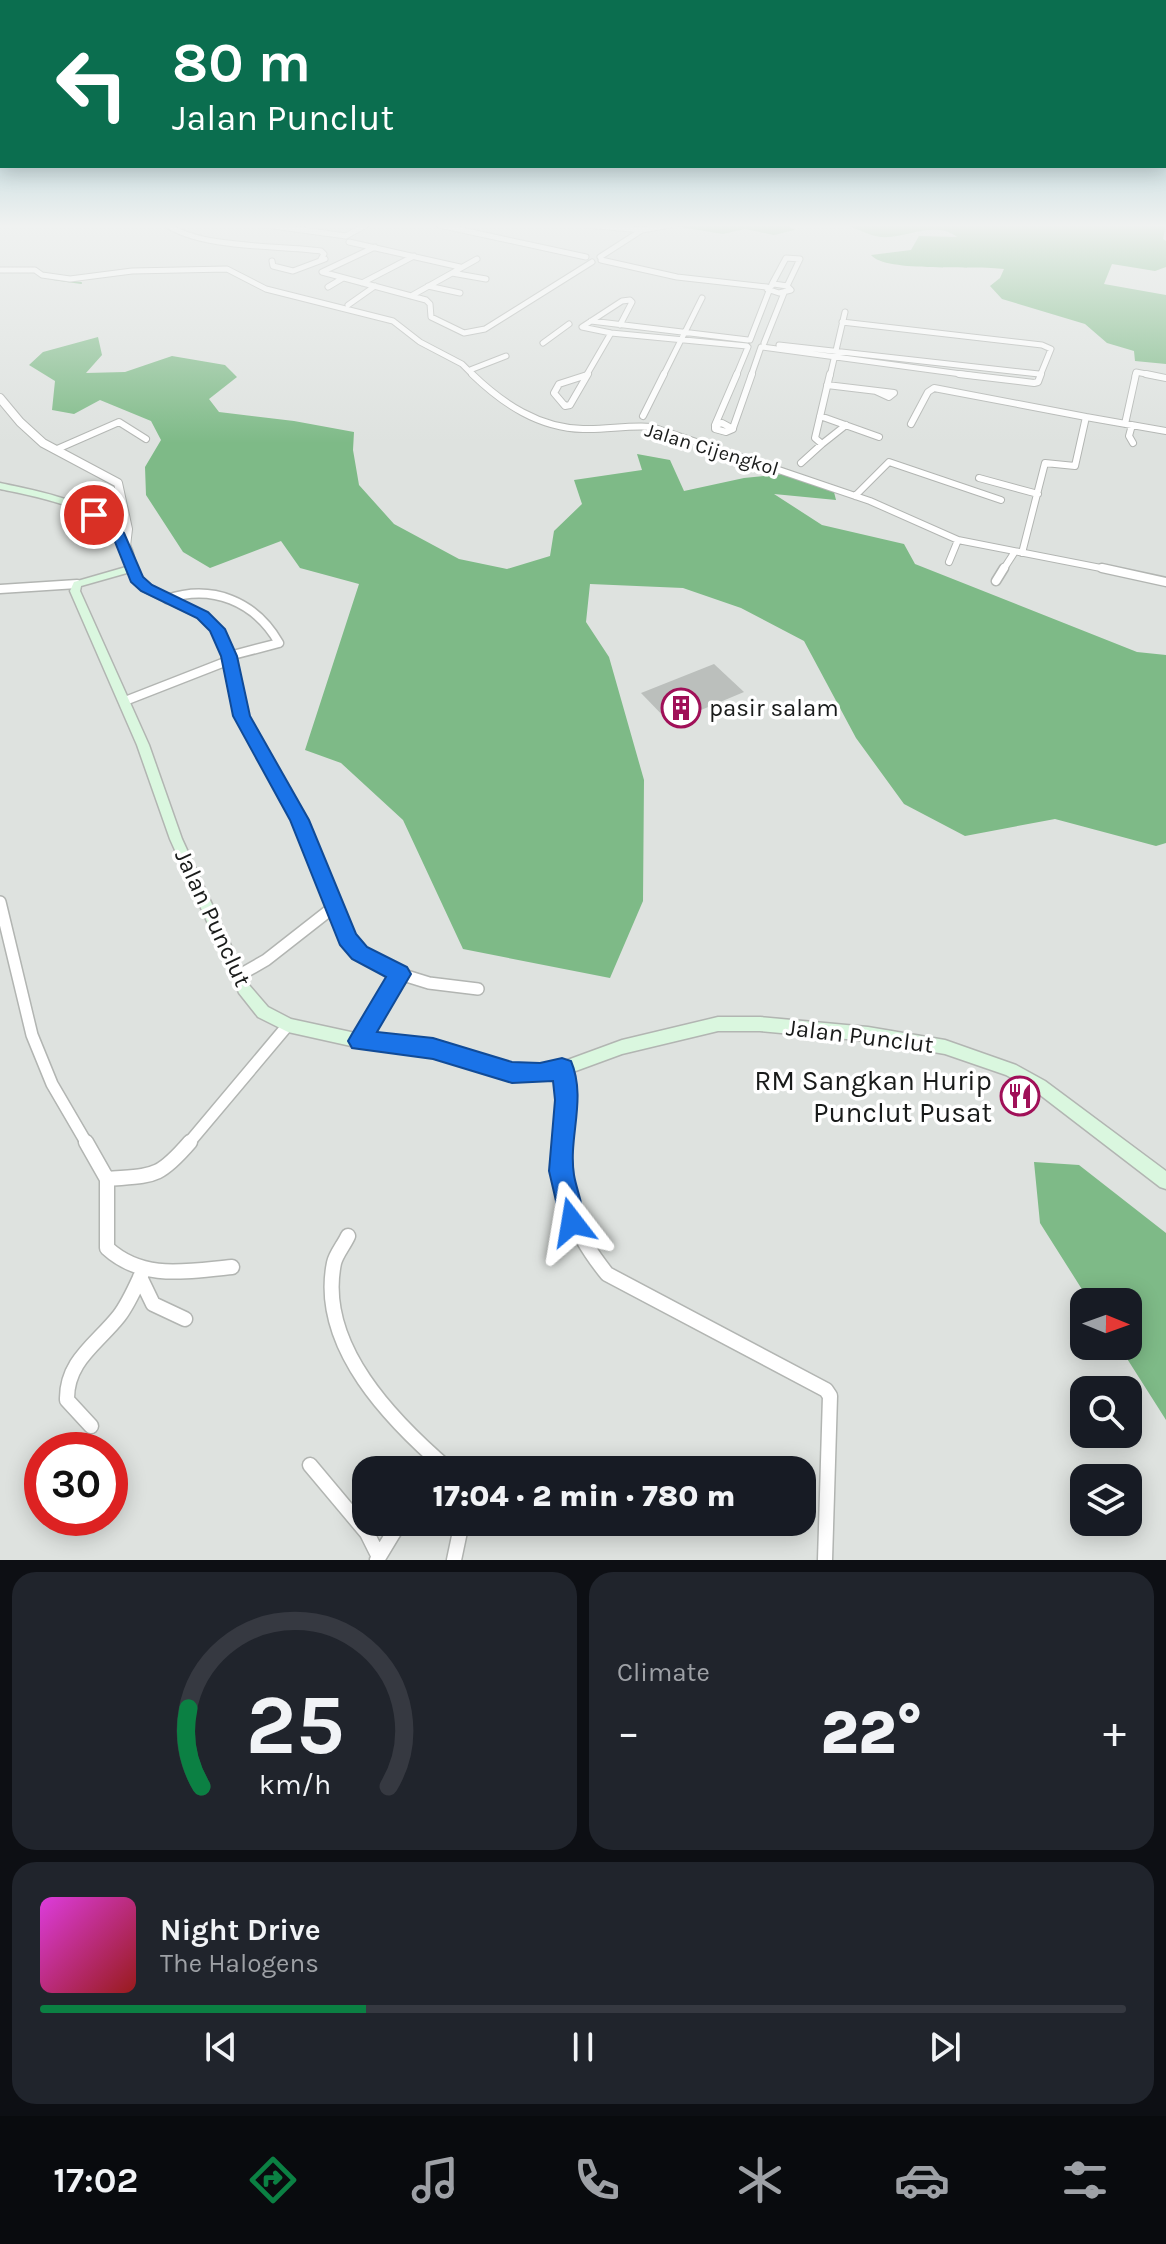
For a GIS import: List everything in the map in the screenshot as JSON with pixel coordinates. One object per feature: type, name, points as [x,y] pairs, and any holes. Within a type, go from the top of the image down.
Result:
[{"type":"main road","points":[[0,486],[75,506],[94,515],[119,536],[126,546],[131,569],[77,584]]},
{"type":"main road","name":"Jalan Punclut","points":[[77,584],[75,591],[86,620],[125,701],[176,839],[244,989],[263,1012],[288,1025],[360,1041],[433,1048],[512,1073],[562,1069],[622,1047],[718,1024],[760,1024],[868,1034],[945,1047],[1011,1070],[1040,1086],[1166,1181]]},
{"type":"street","name":"Jalan Cijengkol","points":[[301,298],[393,321],[420,342],[470,370],[493,394],[539,422],[582,429],[631,425],[652,427],[855,496],[958,540],[1166,582]]},
{"type":"street","points":[[348,305],[358,298]]},
{"type":"street","points":[[417,298],[428,301],[429,315],[435,320],[467,333],[485,329],[531,298]]},
{"type":"street","points":[[643,416],[702,298]]},
{"type":"street","points":[[709,446],[725,427],[771,298]]},
{"type":"street","points":[[726,444],[725,427],[771,298]]},
{"type":"street","points":[[582,327],[622,301],[630,300],[632,303],[620,325]]},
{"type":"street","points":[[822,444],[815,438],[845,312]]},
{"type":"street","points":[[555,320],[611,333],[679,341],[834,350],[1039,374]]},
{"type":"street","points":[[591,321],[756,344],[833,359],[1034,383],[1038,382],[1051,349],[1047,346],[842,322]]},
{"type":"street","points":[[543,343],[569,324]]},
{"type":"street","points":[[587,375],[559,384],[554,393],[558,400],[569,405],[587,375],[611,333]]},
{"type":"street","points":[[470,370],[506,356]]},
{"type":"street","points":[[1133,443],[1128,424],[1136,372],[1166,378]]},
{"type":"street","points":[[827,385],[876,391]]},
{"type":"street","points":[[911,424],[917,410],[934,388],[1166,431]]},
{"type":"street","points":[[0,398],[12,417],[55,450],[101,471],[118,483],[128,529],[126,546]]},
{"type":"street","points":[[820,416],[879,437]]},
{"type":"street","points":[[996,581],[1018,553],[1046,462],[1076,465],[1086,417]]},
{"type":"street","points":[[55,450],[119,422],[146,439]]},
{"type":"street","points":[[801,463],[846,425]]},
{"type":"street","points":[[855,496],[889,462],[1001,500]]},
{"type":"street","points":[[979,478],[1038,494]]},
{"type":"street","points":[[949,562],[958,540]]},
{"type":"street","points":[[131,569],[146,588],[202,615],[217,629],[229,658],[242,716],[299,820],[347,939],[359,953],[400,974],[429,983],[478,989]]},
{"type":"street","points":[[0,589],[77,584]]},
{"type":"street","points":[[125,701],[258,647],[279,643],[263,621],[215,592],[183,594],[167,599]]},
{"type":"street","points":[[0,902],[24,1009],[37,1048],[52,1084],[107,1179],[107,1248],[141,1274],[153,1304],[185,1319]]},
{"type":"street","points":[[238,976],[266,960],[335,906]]},
{"type":"street","points":[[360,1041],[400,974]]},
{"type":"street","points":[[107,1179],[150,1175],[168,1168],[288,1025]]},
{"type":"street","points":[[562,1069],[567,1100],[562,1152],[563,1186],[572,1222],[589,1254],[607,1274],[826,1390],[830,1396],[825,1560]]},
{"type":"street","points":[[348,1236],[334,1262],[334,1291],[341,1337],[376,1399],[430,1456]]},
{"type":"street","points":[[141,1274],[232,1267]]},
{"type":"street","points":[[91,1426],[67,1400],[69,1377],[80,1358],[119,1317],[141,1274]]},
{"type":"street","points":[[310,1465],[367,1533],[378,1558]]},
{"type":"street","points":[[378,1558],[391,1536]]},
{"type":"street","points":[[454,1560],[459,1536]]},
{"type":"green space","points":[[1166,298],[1166,364],[1135,361],[1134,351],[1107,343],[1085,324],[1002,299]]},
{"type":"green space","points":[[98,337],[102,355],[86,373],[125,372],[172,356],[225,365],[237,377],[209,399],[219,412],[354,432],[353,450],[359,485],[394,524],[459,559],[507,569],[550,556],[554,531],[582,504],[574,480],[642,470],[637,454],[670,460],[684,491],[744,478],[784,474],[834,492],[836,500],[774,494],[822,525],[904,544],[915,564],[1137,652],[1166,655],[1166,843],[1156,846],[1055,819],[965,836],[904,804],[856,738],[804,641],[741,608],[683,588],[590,584],[586,622],[609,657],[644,780],[643,901],[610,978],[463,949],[403,820],[341,763],[305,750],[359,584],[300,568],[281,541],[210,568],[183,552],[146,495],[145,467],[161,440],[151,421],[100,400],[74,414],[52,410],[55,381],[29,365],[43,352]]},
{"type":"green space","points":[[1034,1162],[1079,1165],[1166,1233],[1166,1420],[1142,1382],[1142,1376],[1138,1376],[1128,1360],[1142,1360],[1142,1288],[1081,1288],[1040,1223]]},
{"type":"building","name":"pasir salam","points":[[714,664],[744,692],[670,723],[641,693]]},
{"type":"place","name":"pasir salam","points":[[681,708]]},
{"type":"place","name":"RM Sangkan Hurip Punclut Pusat","points":[[1020,1096]]},
{"type":"route","points":[[94,515],[119,536],[131,559],[131,569],[146,588],[202,615],[217,629],[229,656],[242,716],[299,820],[347,939],[359,953],[400,974],[360,1041],[433,1048],[512,1073],[562,1069],[567,1100],[561,1171],[572,1222]]}]
